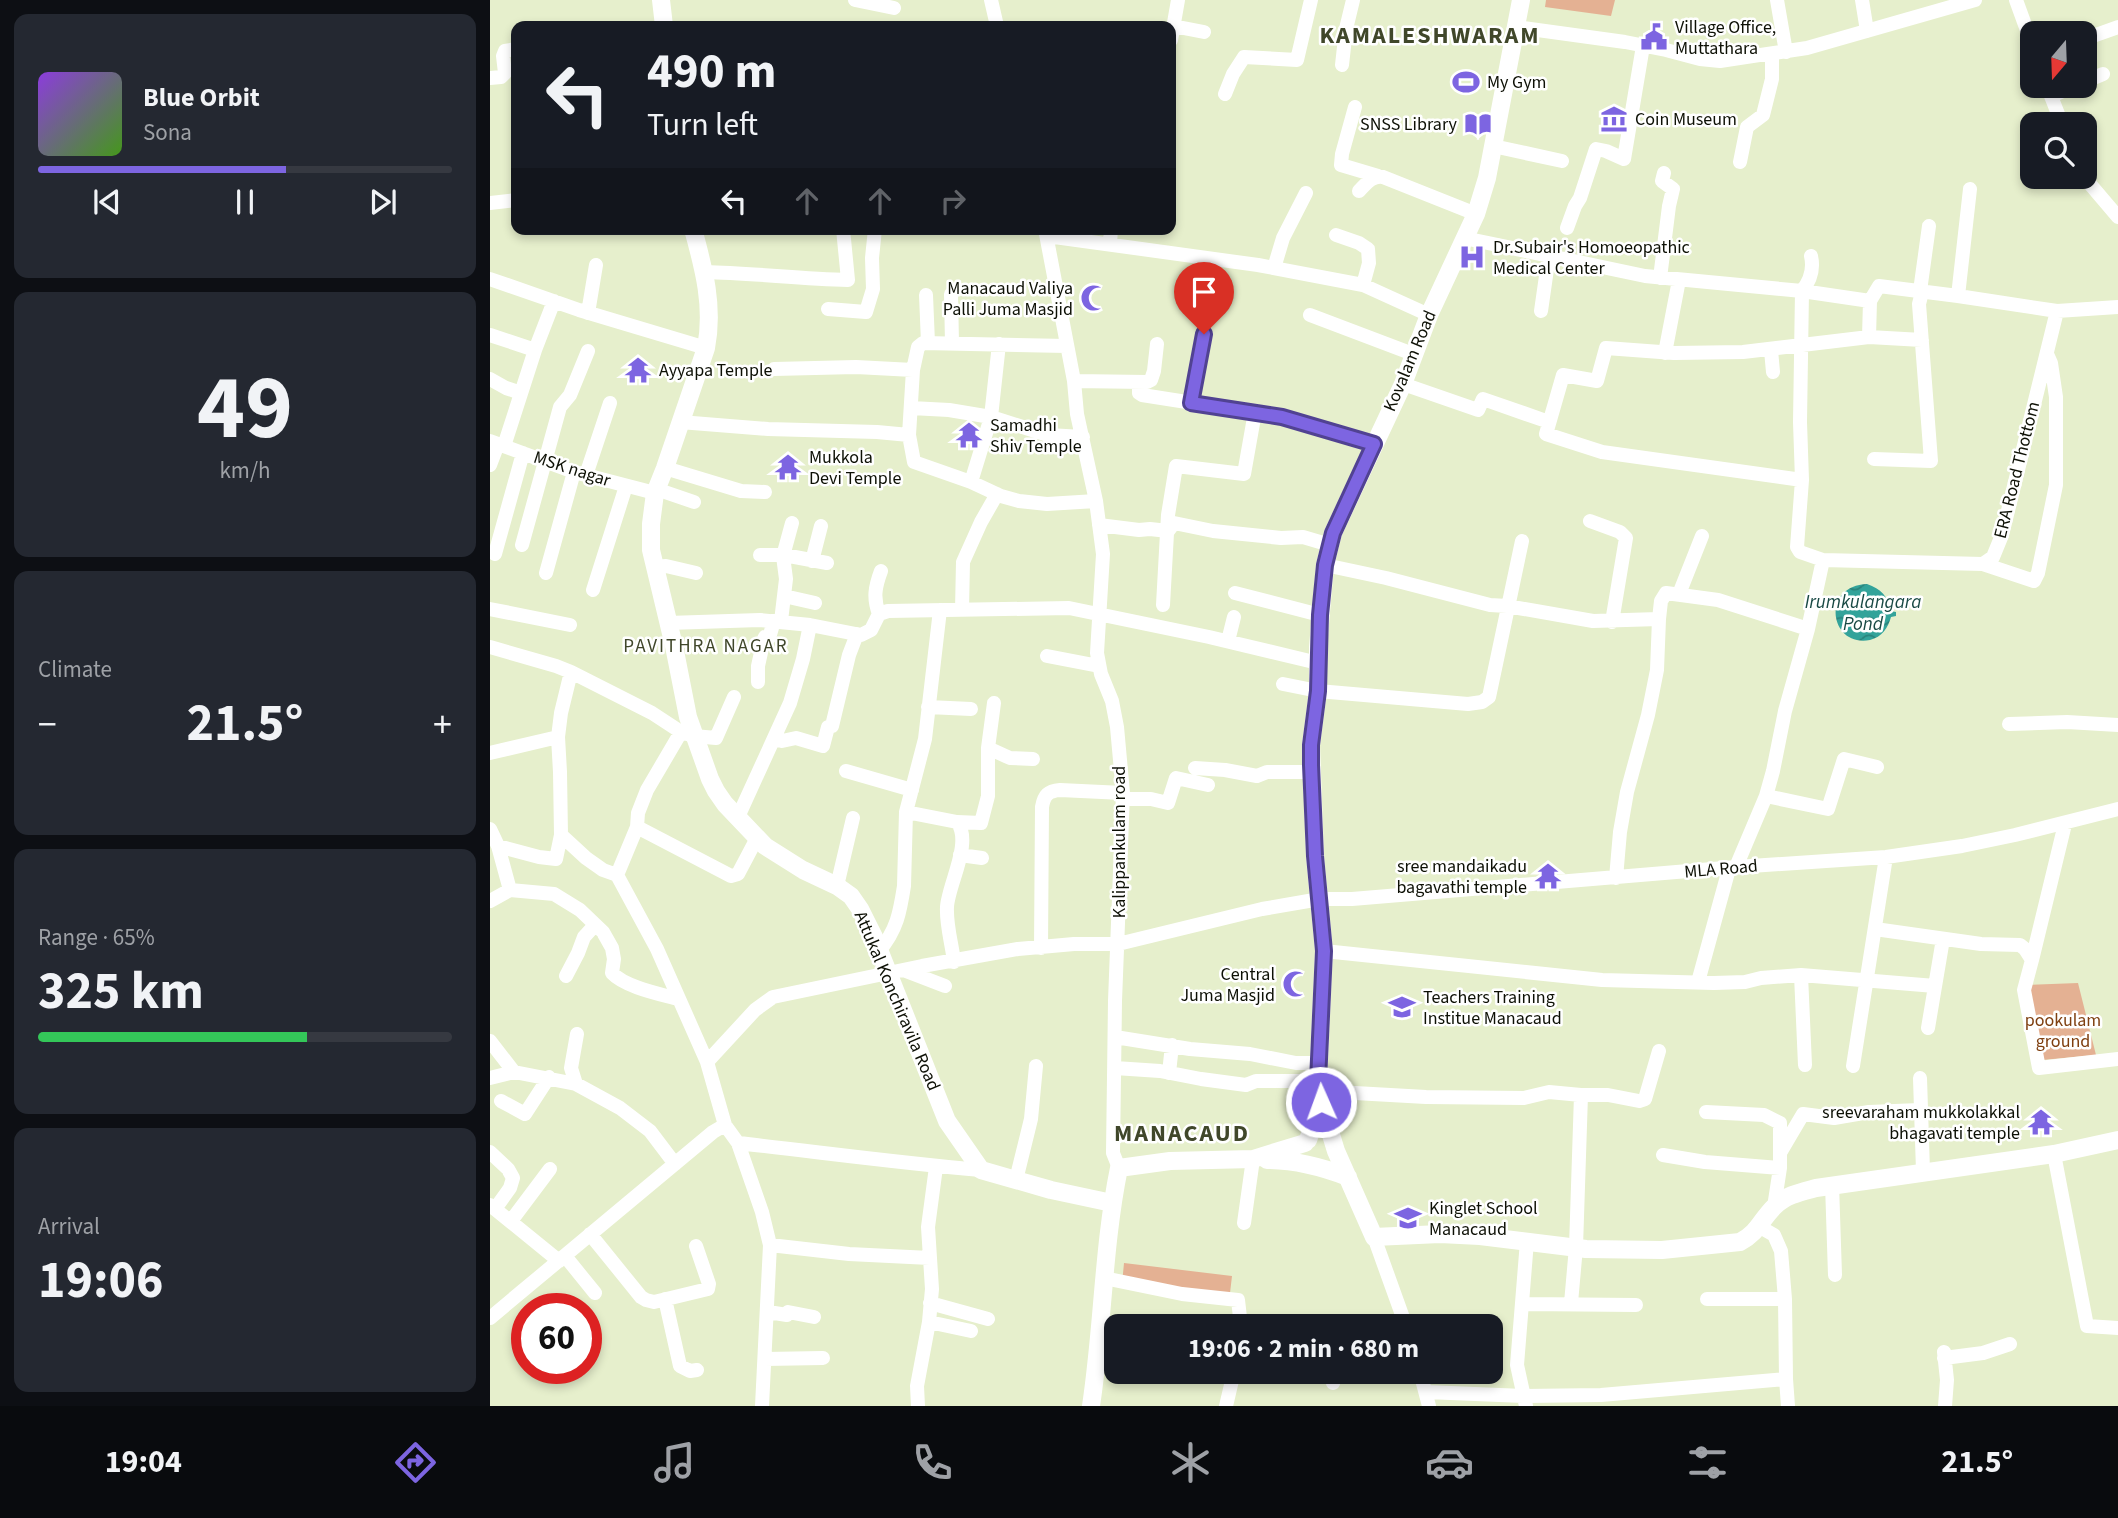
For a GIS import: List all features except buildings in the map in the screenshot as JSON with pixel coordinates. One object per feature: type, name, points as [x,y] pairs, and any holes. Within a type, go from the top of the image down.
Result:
[{"type":"main road","points":[[661,0],[663,21]]},
{"type":"main road","name":"Kovalam Road","points":[[1306,1142],[1319,1084],[1324,951],[1311,745],[1318,691],[1320,615],[1325,565],[1333,533],[1403,383],[1429,315],[1476,214],[1487,178],[1521,0]]},
{"type":"main road","name":"Attukal Konchiravila Road","points":[[695,235],[705,272],[710,318],[706,348],[655,491],[651,524],[652,550],[688,717],[688,734],[716,792],[757,838],[786,860],[837,886],[850,896],[860,909],[879,951],[897,972],[947,1121],[981,1170]]},
{"type":"main road","points":[[1319,1084],[1335,1147],[1374,1237],[1440,1234],[1586,1249],[1662,1250],[1740,1242],[1750,1237],[1774,1207],[1791,1195],[1832,1184],[2054,1154],[2118,1140]]},
{"type":"main road","points":[[1253,1159],[1306,1142],[1316,1136],[1326,1137],[1335,1147]]},
{"type":"main road","points":[[1306,1142],[1303,1154],[1314,1166]]},
{"type":"main road","points":[[1314,1166],[1332,1163],[1335,1147]]},
{"type":"main road","points":[[1091,1406],[1112,1203],[1119,1168],[1170,1161],[1285,1160],[1348,1177]]},
{"type":"main road","points":[[981,1170],[1112,1203]]},
{"type":"street","points":[[855,0],[894,8]]},
{"type":"street","points":[[991,0],[996,21]]},
{"type":"street","points":[[1174,21],[1178,0]]},
{"type":"street","points":[[1225,94],[1244,57],[1297,60],[1311,0]]},
{"type":"street","points":[[1342,65],[1353,0]]},
{"type":"street","points":[[1740,162],[1746,127],[1763,115],[1779,53],[1777,0]]},
{"type":"street","points":[[1862,0],[1867,31]]},
{"type":"street","points":[[1516,27],[1643,46],[1720,61],[1807,48],[1975,0]]},
{"type":"street","points":[[2016,0],[2024,21]]},
{"type":"street","points":[[2097,35],[2118,27]]},
{"type":"street","points":[[1176,33],[1204,32]]},
{"type":"street","points":[[1567,228],[1580,198],[1595,149],[1624,159],[1643,46]]},
{"type":"street","points":[[490,78],[501,77],[505,73],[505,51],[511,50]]},
{"type":"street","points":[[2097,77],[2103,74]]},
{"type":"street","points":[[1355,107],[1341,165],[1378,176],[1476,214]]},
{"type":"street","points":[[1493,146],[1562,161]]},
{"type":"street","points":[[1660,278],[1669,206],[1674,189],[1662,181],[1664,173]]},
{"type":"street","points":[[1359,191],[1378,176]]},
{"type":"street","points":[[1958,296],[1970,189]]},
{"type":"street","points":[[2094,189],[2118,217]]},
{"type":"street","points":[[1274,268],[1283,238],[1306,194]]},
{"type":"street","points":[[490,203],[511,201]]},
{"type":"street","points":[[1874,459],[1931,461],[1919,304],[1929,226]]},
{"type":"street","points":[[844,235],[848,280]]},
{"type":"street","points":[[828,309],[866,312],[873,289],[874,235]]},
{"type":"street","name":"Kalippankulam road","points":[[1047,235],[1074,382],[1077,414],[1096,501],[1103,554],[1097,653],[1117,727],[1123,796],[1112,1153],[1119,1168]]},
{"type":"street","points":[[1085,235],[1111,237],[1363,285],[1429,315]]},
{"type":"street","points":[[1336,235],[1368,249],[1369,263],[1363,285]]},
{"type":"street","points":[[1464,238],[1660,278],[1802,291],[1870,302]]},
{"type":"street","points":[[1541,311],[1549,255]]},
{"type":"street","points":[[1811,256],[1813,264],[1809,282],[1802,291],[1802,480],[1797,547],[1800,552],[1823,560],[1983,564],[2034,581],[2038,573],[2056,485],[2056,397],[2051,363],[2046,353]]},
{"type":"street","points":[[588,313],[596,265]]},
{"type":"street","points":[[705,272],[762,273],[804,279],[848,280],[873,289]]},
{"type":"street","points":[[490,279],[588,313],[706,348]]},
{"type":"street","points":[[1665,353],[1679,280]]},
{"type":"street","points":[[1868,337],[1870,302],[1879,286],[2057,311],[2118,307]]},
{"type":"street","points":[[951,294],[952,343]]},
{"type":"street","points":[[926,295],[928,343]]},
{"type":"street","points":[[490,465],[521,393],[554,301]]},
{"type":"street","name":"ERA Road Thottom","points":[[1983,564],[1993,557],[2002,535],[2057,311]]},
{"type":"street","points":[[1310,315],[1413,354]]},
{"type":"street","points":[[1191,403],[1204,334]]},
{"type":"street","points":[[490,335],[535,350]]},
{"type":"street","points":[[1802,480],[1602,452],[1546,434],[1563,375],[1597,381],[1606,348],[1665,353],[1771,350],[1868,337],[1922,340]]},
{"type":"street","points":[[1067,346],[923,343],[918,347],[913,370],[909,435],[914,462],[1019,501],[1047,504],[1096,501]]},
{"type":"street","points":[[971,482],[991,417],[999,344]]},
{"type":"street","points":[[1074,382],[1139,383],[1150,380],[1154,371],[1157,344]]},
{"type":"street","points":[[1771,350],[1773,372]]},
{"type":"street","points":[[522,544],[560,407],[570,395],[588,351]]},
{"type":"street","points":[[775,369],[856,367],[913,370]]},
{"type":"street","points":[[490,379],[521,393]]},
{"type":"street","points":[[1139,383],[1139,393],[1142,395],[1282,417],[1374,444]]},
{"type":"street","points":[[1403,383],[1478,410],[1483,399],[1549,422]]},
{"type":"street","points":[[546,573],[580,474],[610,402]]},
{"type":"street","points":[[911,408],[949,410],[991,417],[1048,435],[1083,438]]},
{"type":"street","points":[[1163,605],[1168,515],[1176,466],[1244,474],[1255,412]]},
{"type":"street","points":[[680,422],[909,435]]},
{"type":"street","name":"MSK nagar","points":[[497,444],[580,474],[694,502]]},
{"type":"street","points":[[495,554],[523,453]]},
{"type":"street","points":[[665,468],[741,491],[765,492]]},
{"type":"street","points":[[593,590],[626,486]]},
{"type":"street","points":[[962,610],[963,562],[997,494]]},
{"type":"street","points":[[1590,521],[1620,532],[1626,538],[1612,622]]},
{"type":"street","points":[[758,682],[758,666],[764,639],[769,638],[777,621],[784,596],[786,579],[783,555],[792,523]]},
{"type":"street","points":[[1168,531],[1174,523],[1213,531],[1281,538],[1303,537],[1330,545]]},
{"type":"street","points":[[1099,525],[1168,531]]},
{"type":"street","points":[[760,555],[783,555],[819,562],[821,526]]},
{"type":"street","points":[[1679,594],[1702,536]]},
{"type":"street","points":[[1283,684],[1318,691],[1468,704],[1482,702],[1489,697],[1522,541]]},
{"type":"street","points":[[1698,982],[1732,868],[1766,796],[1823,560]]},
{"type":"street","points":[[1325,565],[1490,605],[1593,621],[1659,619]]},
{"type":"street","points":[[655,567],[666,566],[696,573]]},
{"type":"street","points":[[879,614],[874,589],[881,571]]},
{"type":"street","points":[[1235,593],[1320,615]]},
{"type":"street","points":[[1616,878],[1627,792],[1657,670],[1661,601],[1666,593],[1718,600],[1808,629]]},
{"type":"street","points":[[784,596],[816,603]]},
{"type":"street","points":[[668,623],[777,621],[867,634],[879,614],[888,611],[1069,608],[1318,663]]},
{"type":"street","points":[[490,609],[570,625]]},
{"type":"street","points":[[879,951],[890,938],[898,920],[902,898],[906,812],[925,739],[940,610]]},
{"type":"street","points":[[1228,641],[1234,617]]},
{"type":"street","points":[[738,817],[790,703],[810,625]]},
{"type":"street","points":[[774,738],[796,738],[823,746],[828,727],[832,726],[849,655],[857,634]]},
{"type":"street","points":[[490,647],[571,672],[688,734],[716,737],[734,697]]},
{"type":"street","points":[[1047,656],[1099,666]]},
{"type":"street","points":[[498,846],[556,859],[561,835],[558,737],[571,672]]},
{"type":"street","points":[[906,812],[957,822],[981,822],[988,796],[988,748],[995,702]]},
{"type":"street","points":[[928,707],[971,709]]},
{"type":"street","points":[[2010,724],[2067,722],[2118,725]]},
{"type":"street","points":[[617,875],[637,827],[638,813],[647,790],[688,734]]},
{"type":"street","points":[[490,753],[558,737]]},
{"type":"street","points":[[988,748],[1010,758],[1032,759]]},
{"type":"street","points":[[1766,796],[1828,809],[1844,760],[1877,767]]},
{"type":"street","points":[[1195,768],[1257,776],[1267,772],[1311,772]]},
{"type":"street","points":[[846,771],[912,790]]},
{"type":"street","points":[[1041,947],[1042,807],[1045,795],[1060,790],[1168,803],[1176,778],[1208,785]]},
{"type":"street","name":"MLA Road","points":[[707,1062],[755,1010],[773,997],[922,966],[1017,949],[1074,944],[1118,944],[1262,909],[1320,899],[1352,899],[1886,857],[1962,846],[2065,824],[2118,809]]},
{"type":"street","points":[[837,886],[853,818]]},
{"type":"street","points":[[954,962],[947,906],[960,855],[962,830],[957,822]]},
{"type":"street","points":[[2065,824],[2024,990],[2039,1068],[2118,1059]]},
{"type":"street","points":[[637,827],[731,876],[738,874],[757,838]]},
{"type":"street","points":[[490,829],[498,846],[510,890]]},
{"type":"street","points":[[561,835],[586,858],[603,870],[617,875],[657,949],[707,1062],[726,1125],[738,1143],[762,1212],[770,1245],[762,1406]]},
{"type":"street","points":[[960,855],[982,858]]},
{"type":"street","points":[[1853,1066],[1886,857]]},
{"type":"street","points":[[490,901],[510,890],[554,894],[580,910],[603,932],[612,948],[612,973],[617,978],[678,999]]},
{"type":"street","points":[[566,976],[584,937],[595,925]]},
{"type":"street","points":[[1875,929],[1981,944],[2020,945],[2032,960]]},
{"type":"street","points":[[1928,1028],[1942,939]]},
{"type":"street","points":[[1324,951],[1575,978],[1745,982],[1801,975],[1935,986]]},
{"type":"street","points":[[897,972],[945,986]]},
{"type":"street","points":[[1801,975],[1805,1065]]},
{"type":"street","points":[[576,1084],[571,1068],[577,1034]]},
{"type":"street","points":[[1115,1037],[1190,1049],[1250,1054],[1296,1063],[1319,1084]]},
{"type":"street","points":[[490,1041],[514,1072]]},
{"type":"street","points":[[1169,1073],[1172,1045]]},
{"type":"street","points":[[1115,1068],[1246,1085],[1256,1081],[1319,1084],[1426,1097],[1524,1098],[1549,1091],[1639,1101],[1645,1099],[1659,1051]]},
{"type":"street","points":[[1016,1180],[1031,1119],[1036,1066]]},
{"type":"street","points":[[490,1077],[514,1072],[576,1084],[620,1108],[650,1132],[675,1164]]},
{"type":"street","points":[[501,1101],[525,1114],[549,1077]]},
{"type":"street","points":[[1920,1078],[1923,1171]]},
{"type":"street","points":[[1571,1303],[1576,1247],[1581,1095]]},
{"type":"street","points":[[1780,1160],[1802,1114],[1834,1118],[1869,1112],[1920,1110]]},
{"type":"street","points":[[1706,1112],[1764,1115],[1780,1123],[1780,1160],[1774,1207]]},
{"type":"street","points":[[490,1318],[713,1132],[726,1125]]},
{"type":"street","points":[[738,1143],[981,1170]]},
{"type":"street","points":[[490,1152],[508,1169],[513,1178],[510,1188],[493,1207],[562,1258],[595,1293]]},
{"type":"street","points":[[2054,1154],[2087,1326],[2118,1328]]},
{"type":"street","points":[[1663,1155],[1705,1163],[1780,1160]]},
{"type":"street","points":[[1244,1223],[1253,1159]]},
{"type":"street","points":[[918,1406],[917,1386],[932,1289],[928,1227],[936,1167]]},
{"type":"street","points":[[511,1221],[550,1170]]},
{"type":"street","points":[[1832,1184],[1835,1275]]},
{"type":"street","points":[[1760,1227],[1774,1235],[1781,1251],[1788,1406]]},
{"type":"street","points":[[590,1234],[641,1297],[654,1302],[708,1289],[709,1284],[696,1246]]},
{"type":"street","points":[[1374,1237],[1402,1314]]},
{"type":"street","points":[[1525,1401],[1517,1365],[1527,1241]]},
{"type":"street","points":[[770,1245],[849,1254],[930,1258]]},
{"type":"street","points":[[1104,1278],[1182,1294],[1238,1300],[1240,1314]]},
{"type":"street","points":[[1707,1298],[1785,1299]]},
{"type":"street","points":[[665,1299],[680,1366],[690,1371],[697,1370]]},
{"type":"street","points":[[930,1303],[988,1319]]},
{"type":"street","points":[[1522,1304],[1636,1305]]},
{"type":"street","points":[[768,1312],[788,1315],[788,1312],[814,1317]]},
{"type":"street","points":[[929,1322],[971,1331]]},
{"type":"street","points":[[1945,1406],[1947,1380],[1944,1355],[1983,1353],[2010,1344]]},
{"type":"street","points":[[765,1359],[823,1358]]},
{"type":"street","points":[[1427,1399],[1525,1401],[1786,1379]]},
{"type":"street","points":[[1226,1406],[1231,1384]]},
{"type":"green space","points":[[1546,0],[1615,0],[1611,16],[1545,7]]},
{"type":"green space","name":"pookulam ground","points":[[2078,983],[2096,1055],[2042,1060],[2028,985]]},
{"type":"green space","points":[[1124,1263],[1232,1276],[1230,1293],[1122,1284]]},
{"type":"water","name":"Irumkulangara Pond","points":[[1867,584],[1883,594],[1896,616],[1891,617],[1878,637],[1856,640],[1846,635],[1839,626],[1837,605],[1842,595],[1852,587]]},
{"type":"place","name":"Village Office, Muttathara","points":[[1654,37]]},
{"type":"place","name":"My Gym","points":[[1466,82]]},
{"type":"place","name":"Coin Museum","points":[[1614,119]]},
{"type":"place","name":"SNSS Library","points":[[1478,124]]},
{"type":"place","name":"Dr.Subair's Homoeopathic Medical Center","points":[[1472,257]]},
{"type":"place","name":"Manacaud Valiya Palli Juma Masjid","points":[[1094,298]]},
{"type":"place","name":"Ayyapa Temple","points":[[638,370]]},
{"type":"place","name":"Samadhi Shiv Temple","points":[[969,435]]},
{"type":"place","name":"Mukkola Devi Temple","points":[[788,467]]},
{"type":"place","name":"sree mandaikadu bagavathi temple","points":[[1548,876]]},
{"type":"place","name":"Central Juma Masjid","points":[[1296,984]]},
{"type":"place","name":"Teachers Training Institue Manacaud","points":[[1402,1007]]},
{"type":"place","name":"sreevaraham mukkolakkal bhagavati temple","points":[[2041,1122]]},
{"type":"place","name":"Kinglet School Manacaud","points":[[1408,1218]]},
{"type":"district","name":"KAMALESHWARAM","points":[[1430,35]]},
{"type":"district","name":"PAVITHRA NAGAR","points":[[706,646]]},
{"type":"district","name":"MANACAUD","points":[[1182,1133]]},
{"type":"route","points":[[1204,334],[1191,403],[1282,417],[1374,444],[1333,533],[1325,565],[1320,615],[1318,691],[1311,765],[1315,856],[1324,951],[1318,1081],[1321,1102]]}]
